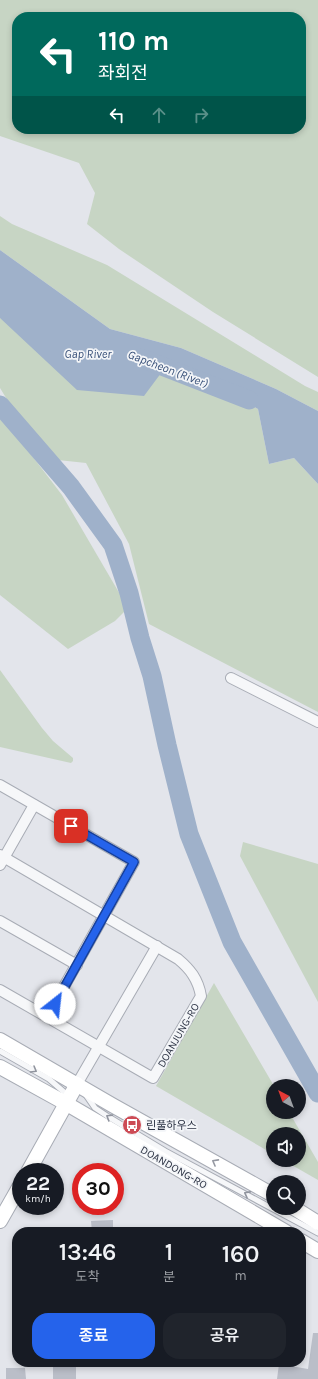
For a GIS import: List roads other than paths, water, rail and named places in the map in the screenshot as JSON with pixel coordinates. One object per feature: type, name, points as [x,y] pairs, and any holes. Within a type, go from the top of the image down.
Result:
[{"type":"main road","points":[[0,1040],[266,1191]]},
{"type":"main road","name":"DOANDONG-RO","points":[[0,1066],[277,1227]]},
{"type":"main road","points":[[33,1163],[77,1084]]},
{"type":"main road","points":[[0,1221],[12,1200]]},
{"type":"main road","points":[[305,1215],[318,1223]]},
{"type":"main road","points":[[306,1244],[318,1251]]},
{"type":"street","points":[[231,678],[318,722]]},
{"type":"street","points":[[0,785],[134,862],[47,1017]]},
{"type":"street","points":[[34,805],[1,859],[104,915],[157,946],[77,1084]]},
{"type":"street","points":[[0,921],[77,965]]},
{"type":"street","name":"DOANJUNG-RO","points":[[99,1047],[153,1078],[201,996],[199,986],[188,968],[178,959],[157,946]]},
{"type":"street","points":[[0,990],[99,1047]]},
{"type":"lane","points":[[0,1051],[49,1079],[64,1092],[67,1104]]},
{"type":"lane","points":[[77,1084],[95,1108],[107,1116],[165,1151],[318,1232]]},
{"type":"water","name":"Gap River","points":[[0,250],[110,329],[181,348],[276,389],[318,411],[318,484],[294,458],[269,464],[258,409],[170,361],[144,396],[77,390],[0,318]]},
{"type":"waterway","name":"Gapcheon (River)","points":[[141,358],[249,400]]},
{"type":"waterway","points":[[0,405],[71,487],[113,545],[129,593],[140,638],[152,676],[189,834],[232,942],[318,1093]]},
{"type":"place","name":"린풀하우스","points":[[132,1125]]}]
